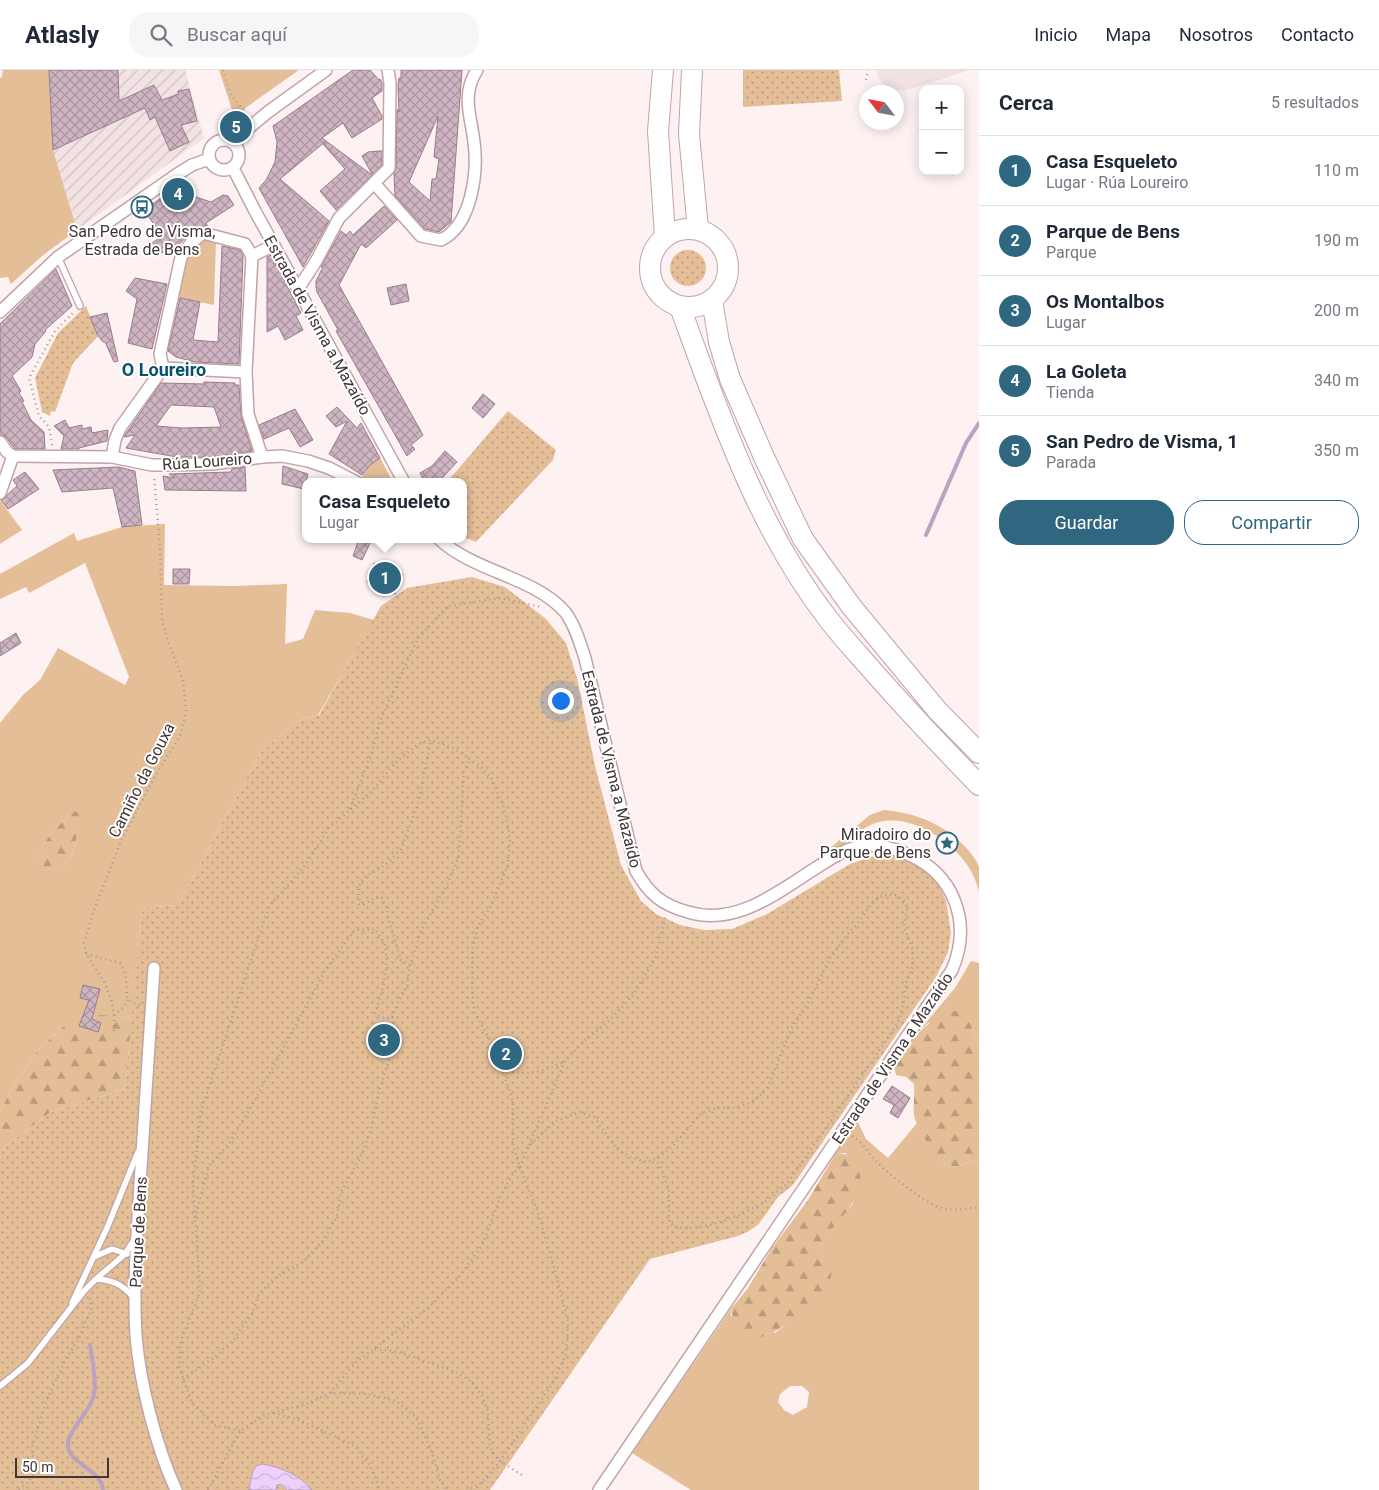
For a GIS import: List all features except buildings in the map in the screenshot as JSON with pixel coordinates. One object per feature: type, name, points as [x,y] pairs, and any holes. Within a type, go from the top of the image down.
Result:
[{"type":"highway","points":[[663,70],[658,131],[665,237]]},
{"type":"highway","points":[[692,70],[689,134],[698,230]]},
{"type":"highway","points":[[686,229],[698,230],[708,233],[724,248],[728,258],[729,270],[721,292],[712,300],[697,307],[680,307],[662,297],[655,288],[651,279],[650,267],[652,256],[657,245],[675,231],[686,229]]},
{"type":"highway","points":[[712,300],[719,342],[730,379],[803,539],[857,614],[936,710],[979,752]]},
{"type":"highway","points":[[680,307],[713,399],[752,493],[795,570],[828,620],[925,730],[979,785]]},
{"type":"street","points":[[232,142],[268,112],[326,70]]},
{"type":"street","points":[[298,290],[339,218],[389,168],[390,84],[388,70]]},
{"type":"street","points":[[374,183],[422,236],[442,240],[455,231],[467,209],[472,188],[474,142],[468,113],[469,93],[476,70]]},
{"type":"street","points":[[224,140],[232,142],[237,148],[238,162],[233,168],[217,169],[209,159],[210,151],[217,142],[224,140]]},
{"type":"street","points":[[0,312],[58,257],[176,175],[192,165],[209,159]]},
{"type":"street","name":"Estrada de Visma a Mazaído","points":[[233,168],[402,478]]},
{"type":"street","points":[[112,457],[115,440],[120,428],[163,368],[160,354],[180,257],[190,243],[203,233],[246,244],[252,256],[246,372],[248,414],[262,457]]},
{"type":"street","points":[[252,256],[274,245]]},
{"type":"street","points":[[163,368],[246,372]]},
{"type":"street","points":[[0,442],[7,452],[14,456],[0,493]]},
{"type":"street","name":"Rúa Loureiro","points":[[14,456],[112,457],[152,465],[213,464],[282,456],[308,461],[329,468],[348,478]]},
{"type":"street","name":"Estrada de Visma a Mazaído","points":[[444,543],[476,563],[530,587],[551,599],[566,614],[576,631],[585,658],[636,871],[647,889],[666,903],[676,909],[696,915],[716,917],[735,914],[754,906],[844,852],[862,846],[892,847],[917,858],[931,867],[945,880],[954,896],[958,912],[960,940],[958,955],[952,970],[938,993],[842,1130],[599,1490]]},
{"type":"street","name":"Parque de Bens","points":[[154,968],[137,1235],[130,1255],[135,1299],[136,1338],[145,1393],[163,1457],[176,1490]]},
{"type":"lane","points":[[58,257],[80,306]]},
{"type":"lane","points":[[69,1310],[94,1257],[142,1143]]},
{"type":"lane","points":[[94,1257],[112,1249],[130,1255]]},
{"type":"lane","points":[[0,1386],[28,1363],[96,1279],[130,1255]]},
{"type":"lane","points":[[96,1279],[111,1280],[126,1288],[135,1299]]},
{"type":"path","points":[[224,70],[231,95],[246,113]]},
{"type":"path","points":[[866,80],[868,70]]},
{"type":"path","points":[[53,451],[49,427],[39,416],[29,378],[55,331],[80,306]]},
{"type":"path","name":"Camiño da Gouxa","points":[[86,954],[84,943],[94,910],[121,840],[154,778],[180,736],[186,711],[183,680],[168,642],[162,619],[157,491],[152,465]]},
{"type":"path","points":[[350,810],[372,752],[380,722],[418,638],[448,606],[501,598],[542,608],[551,599]]},
{"type":"path","points":[[410,965],[401,960],[386,905],[382,898],[376,897],[363,905],[359,904],[359,886],[363,878],[386,864],[401,849],[418,804],[431,740]]},
{"type":"path","points":[[240,1431],[214,1426],[192,1403],[179,1367],[181,1340],[200,1292],[194,1222],[193,1182],[201,1111],[269,906],[303,868],[329,828],[372,792],[395,763],[418,744],[431,740],[451,748],[482,766],[491,777],[504,808],[510,838],[508,865],[490,908],[478,926],[473,946],[472,985],[474,1011],[498,1055],[513,1102],[513,1145],[539,1215],[568,1322],[566,1354],[554,1381],[500,1461],[481,1483],[467,1490]]},
{"type":"path","points":[[194,1222],[209,1166],[230,1142],[255,1100],[326,968],[355,930],[375,929],[385,945],[386,964],[383,985],[375,1014],[386,1019],[392,1016],[399,1000],[408,988],[410,965],[421,931],[448,883],[459,855],[464,771],[470,759]]},
{"type":"path","points":[[528,1146],[556,1121],[580,1112],[594,1117],[618,1149],[630,1158],[646,1162],[656,1159],[673,1146],[701,1114],[716,1108],[740,1107],[753,1101],[767,1089],[791,1029],[809,1001],[830,958],[847,935],[859,922],[871,904],[883,895],[896,894],[904,901],[907,908],[904,927],[913,950],[913,965],[906,983],[904,1002],[898,1023],[787,1184],[765,1201],[731,1218],[703,1226],[680,1228],[672,1226],[669,1220],[669,1189],[656,1159]]},
{"type":"path","points":[[330,1393],[356,1362],[428,1308],[458,1280],[482,1246],[501,1195],[514,1172],[520,1168],[565,1061],[584,1041],[609,1021],[633,995],[655,958],[666,918],[666,903]]},
{"type":"path","points":[[86,954],[120,962],[126,977],[126,997],[128,1000],[123,1008],[114,1016]]},
{"type":"path","points":[[86,954],[105,983],[112,1002],[114,1031]]},
{"type":"path","points":[[184,1379],[215,1358],[234,1339],[252,1314],[258,1296],[274,1279],[303,1262],[322,1242],[329,1230],[337,1216],[342,1192],[362,1154],[372,1126],[378,1094],[399,1031],[392,1016]]},
{"type":"path","points":[[503,1069],[514,1073],[529,1074],[565,1061]]},
{"type":"path","points":[[842,1130],[862,1142],[876,1161],[919,1197],[940,1208],[965,1210],[979,1207]]},
{"type":"path","points":[[18,1490],[30,1480],[35,1471],[35,1462],[32,1454],[33,1443],[47,1400],[67,1357],[78,1340],[91,1309],[90,1296],[84,1292]]},
{"type":"path","points":[[375,1349],[399,1352],[456,1372],[472,1382],[482,1396],[488,1412],[490,1446],[494,1455],[500,1461],[526,1477]]},
{"type":"path","points":[[208,1490],[240,1431],[264,1415],[309,1402],[330,1393],[367,1394],[396,1401],[416,1418],[432,1452],[440,1480],[447,1490]]},
{"type":"path","points":[[272,1413],[299,1420],[355,1446],[370,1465],[380,1490]]},
{"type":"shaded area","points":[[49,70],[185,70],[204,138],[77,230],[53,150]]},
{"type":"shaded area","points":[[876,70],[970,70],[904,91],[904,85],[885,85],[881,82]]},
{"type":"green space","points":[[3,70],[49,70],[53,150],[77,230],[42,256],[11,284],[8,277],[0,278],[0,78],[2,77]]},
{"type":"green space","points":[[219,70],[299,70],[234,116]]},
{"type":"green space","points":[[743,70],[839,70],[842,101],[743,107]]},
{"type":"green space","points":[[210,238],[216,240],[214,305],[179,298],[183,270],[189,253],[201,241]]},
{"type":"green space","points":[[688,250],[695,251],[701,255],[705,261],[705,275],[701,281],[695,285],[688,286],[681,285],[675,281],[671,275],[670,268],[671,261],[675,255],[681,251]]},
{"type":"green space","points":[[86,306],[98,336],[73,363],[55,412],[51,411],[50,416],[42,412],[35,378],[58,333]]},
{"type":"green space","points":[[508,411],[556,450],[553,460],[476,542],[467,538],[467,478],[450,478]]},
{"type":"green space","points":[[380,458],[391,478],[361,478],[371,464]]},
{"type":"green space","points":[[0,500],[22,530],[0,544]]},
{"type":"green space","points":[[165,524],[164,585],[234,586],[287,584],[285,644],[303,639],[315,610],[350,613],[374,620],[318,715],[297,721],[260,753],[178,905],[142,908],[132,1019],[121,1016],[64,1026],[38,1050],[10,1092],[0,1112],[0,723],[23,695],[40,680],[58,648],[125,685],[129,677],[85,563],[29,593],[26,587],[0,599],[0,574],[74,533],[77,541],[122,527]],"holes":[[[75,811],[79,830],[72,854],[60,871],[34,859],[53,830]]]},
{"type":"green space","points":[[472,577],[505,587],[546,619],[566,643],[577,678],[595,766],[621,865],[641,901],[656,914],[680,925],[704,930],[732,929],[767,914],[850,864],[873,856],[890,855],[908,861],[925,871],[938,884],[946,900],[951,933],[948,952],[936,977],[793,1185],[778,1197],[758,1225],[738,1236],[650,1259],[490,1490],[0,1490],[0,1157],[4,1147],[51,1112],[125,1089],[142,908],[178,905],[260,753],[297,721],[319,715],[381,606],[407,588]]},
{"type":"green space","points":[[884,810],[920,817],[951,834],[969,851],[979,867],[979,891],[970,869],[951,847],[929,831],[904,822],[892,821],[873,824],[863,829],[837,849],[813,862],[870,815]]},
{"type":"green space","points":[[75,811],[80,814],[79,830],[72,854],[60,871],[38,866],[34,859],[53,830]]},
{"type":"green space","points":[[971,961],[979,963],[979,1042],[969,1020],[928,1023],[918,1032],[955,988]]},
{"type":"green space","points":[[946,1011],[959,1011],[969,1020],[979,1042],[979,1160],[957,1167],[941,1164],[930,1147],[915,1119],[914,1084],[906,1077],[896,1075],[894,1065],[917,1035],[929,1023]]},
{"type":"green space","points":[[95,1015],[121,1016],[132,1019],[125,1089],[51,1112],[4,1147],[0,1157],[0,1112],[10,1092],[38,1050],[64,1026]]},
{"type":"green space","points":[[857,1120],[866,1139],[888,1158],[917,1123],[941,1164],[957,1167],[979,1160],[979,1490],[691,1490],[632,1453],[731,1309],[731,1316],[775,1333],[797,1316],[822,1253],[823,1241],[841,1216],[853,1204],[846,1153],[836,1153]],"holes":[[[790,1386],[802,1386],[809,1392],[807,1407],[793,1415],[784,1410],[778,1402],[780,1394]]]},
{"type":"green space","points":[[836,1153],[846,1154],[851,1157],[860,1175],[860,1184],[854,1201],[823,1242],[823,1253],[832,1265],[828,1292],[818,1302],[798,1316],[765,1336],[753,1336],[735,1329],[731,1309],[748,1288],[772,1248],[808,1200]]},
{"type":"water","points":[[262,1464],[289,1472],[302,1480],[312,1490],[287,1490],[281,1484],[277,1485],[276,1490],[249,1490],[257,1465]]},
{"type":"waterway","points":[[926,535],[966,443],[979,423]]},
{"type":"waterway","points":[[90,1345],[95,1376],[94,1395],[88,1409],[74,1428],[68,1441],[68,1446],[74,1458],[97,1477],[103,1490]]},
{"type":"place","name":"San Pedro de Visma, 1","points":[[236,127]]},
{"type":"place","name":"La Goleta","points":[[178,194]]},
{"type":"place","name":"San Pedro de Visma, Estrada de Bens","points":[[142,207]]},
{"type":"place","name":"Casa Esqueleto","points":[[385,578]]},
{"type":"place","name":"Miradoiro do Parque de Bens","points":[[947,843]]},
{"type":"place","name":"Os Montalbos","points":[[384,1040]]},
{"type":"place","name":"Parque de Bens","points":[[506,1054]]},
{"type":"district","name":"O Loureiro","points":[[164,370]]}]
